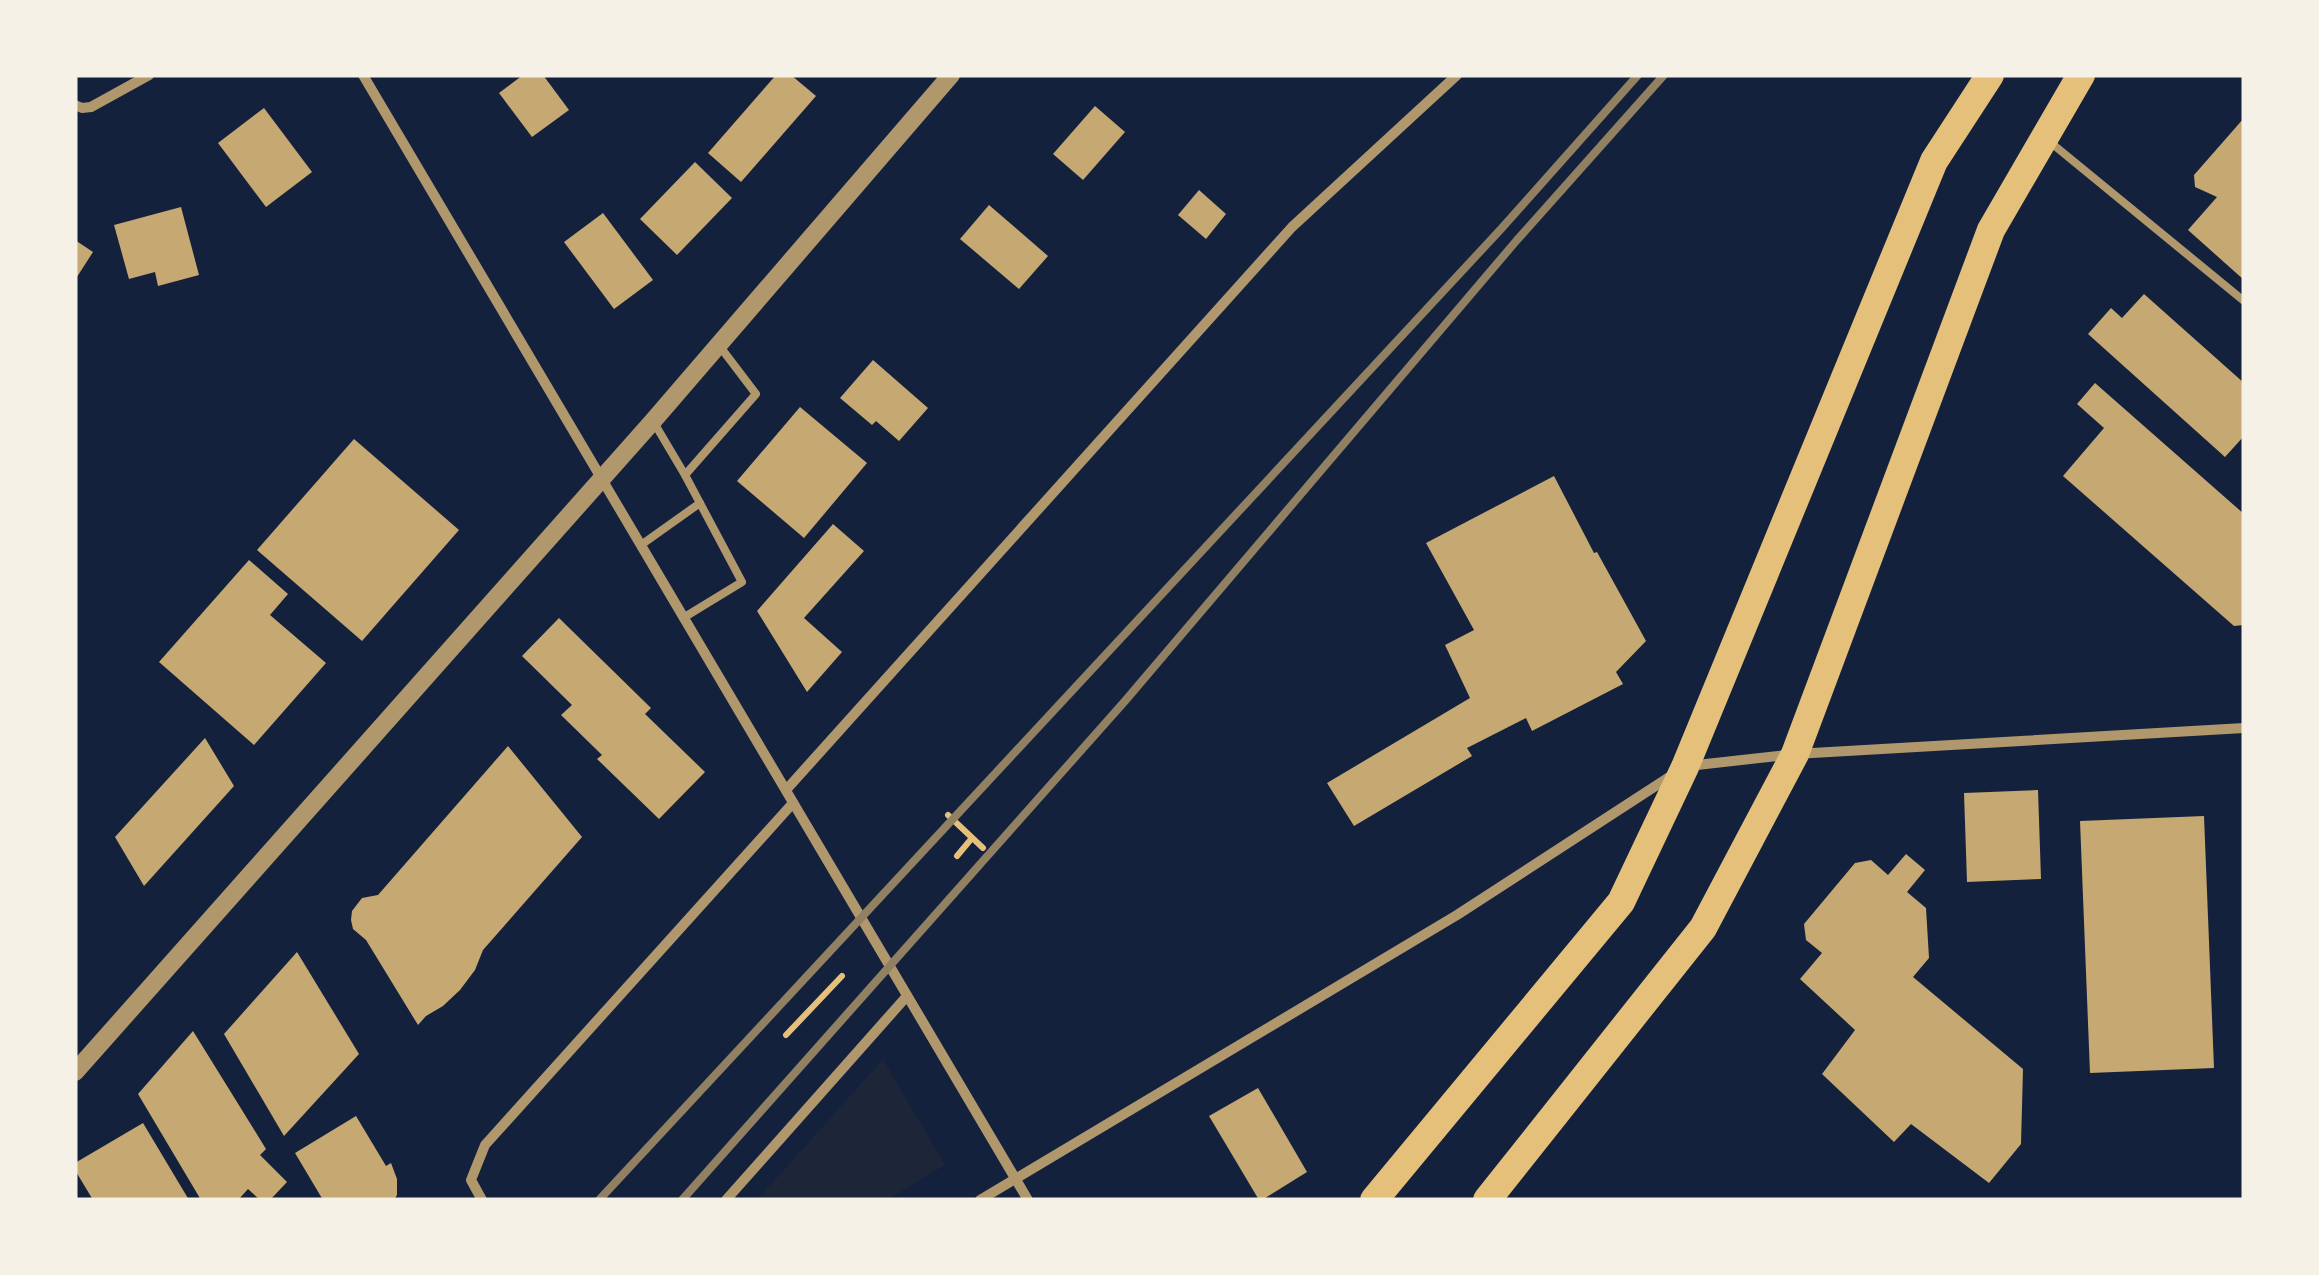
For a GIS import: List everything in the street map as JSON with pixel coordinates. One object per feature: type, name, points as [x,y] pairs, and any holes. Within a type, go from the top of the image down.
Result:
[{"type":"highway","points":[[1374,1200],[1621,902],[1685,767],[1934,161],[1990,75]]},
{"type":"highway","points":[[1487,1200],[1703,928],[1795,754],[1991,230],[2081,75]]},
{"type":"street","points":[[75,106],[91,107],[149,75]]},
{"type":"street","points":[[362,75],[1028,1200]]},
{"type":"street","points":[[75,1072],[653,421],[951,75]]},
{"type":"street","points":[[786,790],[1292,227],[1457,75]]},
{"type":"street","points":[[980,1200],[1457,914],[1685,767],[1795,754],[2244,728]]},
{"type":"street","points":[[482,1200],[471,1180],[485,1145],[794,803]]},
{"type":"street","points":[[726,1200],[907,996]]},
{"type":"lane","points":[[2044,138],[2244,300]]},
{"type":"lane","points":[[685,475],[756,394],[718,344]]},
{"type":"lane","points":[[653,421],[742,582],[684,618]]},
{"type":"lane","points":[[641,546],[700,503]]},
{"type":"path","points":[[948,814],[983,848]]},
{"type":"path","points":[[957,856],[972,838]]},
{"type":"path","points":[[786,1036],[842,976]]},
{"type":"shaded area","points":[[883,1059],[945,1165],[887,1200],[757,1200]]},
{"type":"building","points":[[523,75],[543,75],[569,110],[532,137],[499,93]]},
{"type":"building","points":[[776,75],[791,75],[816,96],[741,182],[708,153]]},
{"type":"building","points":[[1095,106],[1125,132],[1083,180],[1053,154]]},
{"type":"building","points":[[264,108],[312,172],[266,207],[218,143]]},
{"type":"building","points":[[2244,118],[2244,280],[2188,230],[2217,197],[2195,187],[2194,175]]},
{"type":"building","points":[[695,162],[732,198],[677,255],[640,219]]},
{"type":"building","points":[[1199,190],[1226,214],[1206,239],[1178,215]]},
{"type":"building","points":[[989,205],[1048,256],[1019,289],[960,239]]},
{"type":"building","points":[[181,207],[199,275],[158,286],[155,272],[129,279],[114,225]]},
{"type":"building","points":[[603,213],[653,280],[614,309],[564,242]]},
{"type":"building","points":[[75,240],[93,252],[75,280]]},
{"type":"building","points":[[2144,294],[2244,383],[2244,436],[2225,457],[2088,334],[2111,308],[2122,318]]},
{"type":"building","points":[[873,360],[928,408],[899,441],[840,398]]},
{"type":"building","points":[[2095,383],[2244,514],[2244,625],[2234,626],[2063,476],[2104,428],[2077,404]]},
{"type":"building","points":[[800,407],[867,463],[804,538],[737,481]]},
{"type":"building","points":[[354,439],[459,530],[362,641],[257,550]]},
{"type":"building","points":[[1554,476],[1646,641],[1616,672],[1623,684],[1532,731],[1526,718],[1467,748],[1472,756],[1354,826],[1327,783],[1470,698],[1445,645],[1474,630],[1426,543]]},
{"type":"building","points":[[833,524],[864,551],[804,618],[842,652],[807,692],[757,611]]},
{"type":"building","points":[[249,560],[288,594],[270,615],[326,663],[254,745],[159,662]]},
{"type":"building","points":[[559,618],[651,708],[645,714],[705,772],[659,819],[597,759],[602,755],[561,715],[572,705],[522,656]]},
{"type":"building","points":[[205,738],[234,786],[144,886],[115,837]]},
{"type":"building","points":[[508,746],[582,837],[483,950],[475,970],[460,990],[418,1025],[366,940],[353,929],[352,911],[362,898],[378,895]]},
{"type":"building","points":[[2038,790],[2041,879],[1967,882],[1964,793]]},
{"type":"building","points":[[2204,816],[2214,1068],[2090,1073],[2080,821]]},
{"type":"building","points":[[1906,854],[1925,870],[1907,892],[1926,908],[1929,958],[1913,977],[2023,1069],[2021,1144],[1989,1183],[1911,1124],[1894,1142],[1822,1074],[1855,1030],[1800,979],[1822,953],[1806,940],[1804,924],[1855,863],[1871,860],[1888,875]]},
{"type":"building","points":[[297,952],[359,1054],[284,1136],[224,1034]]},
{"type":"building","points":[[193,1031],[266,1149],[260,1155],[287,1182],[270,1200],[260,1200],[248,1189],[238,1200],[201,1200],[138,1094]]},
{"type":"building","points":[[1258,1088],[1307,1172],[1262,1200],[1209,1116]]},
{"type":"building","points":[[356,1116],[386,1166],[391,1163],[397,1179],[394,1200],[323,1200],[295,1153]]},
{"type":"building","points":[[143,1123],[189,1200],[93,1200],[75,1170],[75,1163]]},
{"type":"railway","points":[[599,1200],[1501,229],[1638,75]]},
{"type":"railway","points":[[682,1200],[1125,701],[1517,240],[1664,75]]}]
